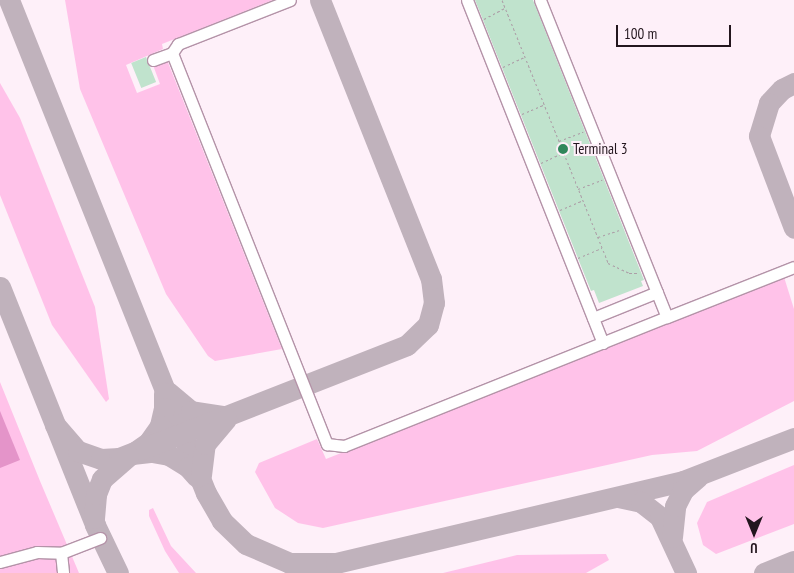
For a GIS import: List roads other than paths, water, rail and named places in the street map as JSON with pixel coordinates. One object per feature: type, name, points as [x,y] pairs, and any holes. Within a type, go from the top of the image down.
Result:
[{"type":"lane","points":[[153,60],[172,53],[178,44],[290,0]]},
{"type":"lane","points":[[467,0],[603,343]]},
{"type":"lane","points":[[540,0],[667,317]]},
{"type":"lane","points":[[172,53],[327,444],[344,446],[794,267]]},
{"type":"lane","points":[[593,318],[657,292]]},
{"type":"lane","points":[[0,562],[37,552],[61,553],[100,538]]},
{"type":"lane","points":[[61,553],[64,573]]},
{"type":"place","name":"Terminal 3","points":[[563,149]]}]
